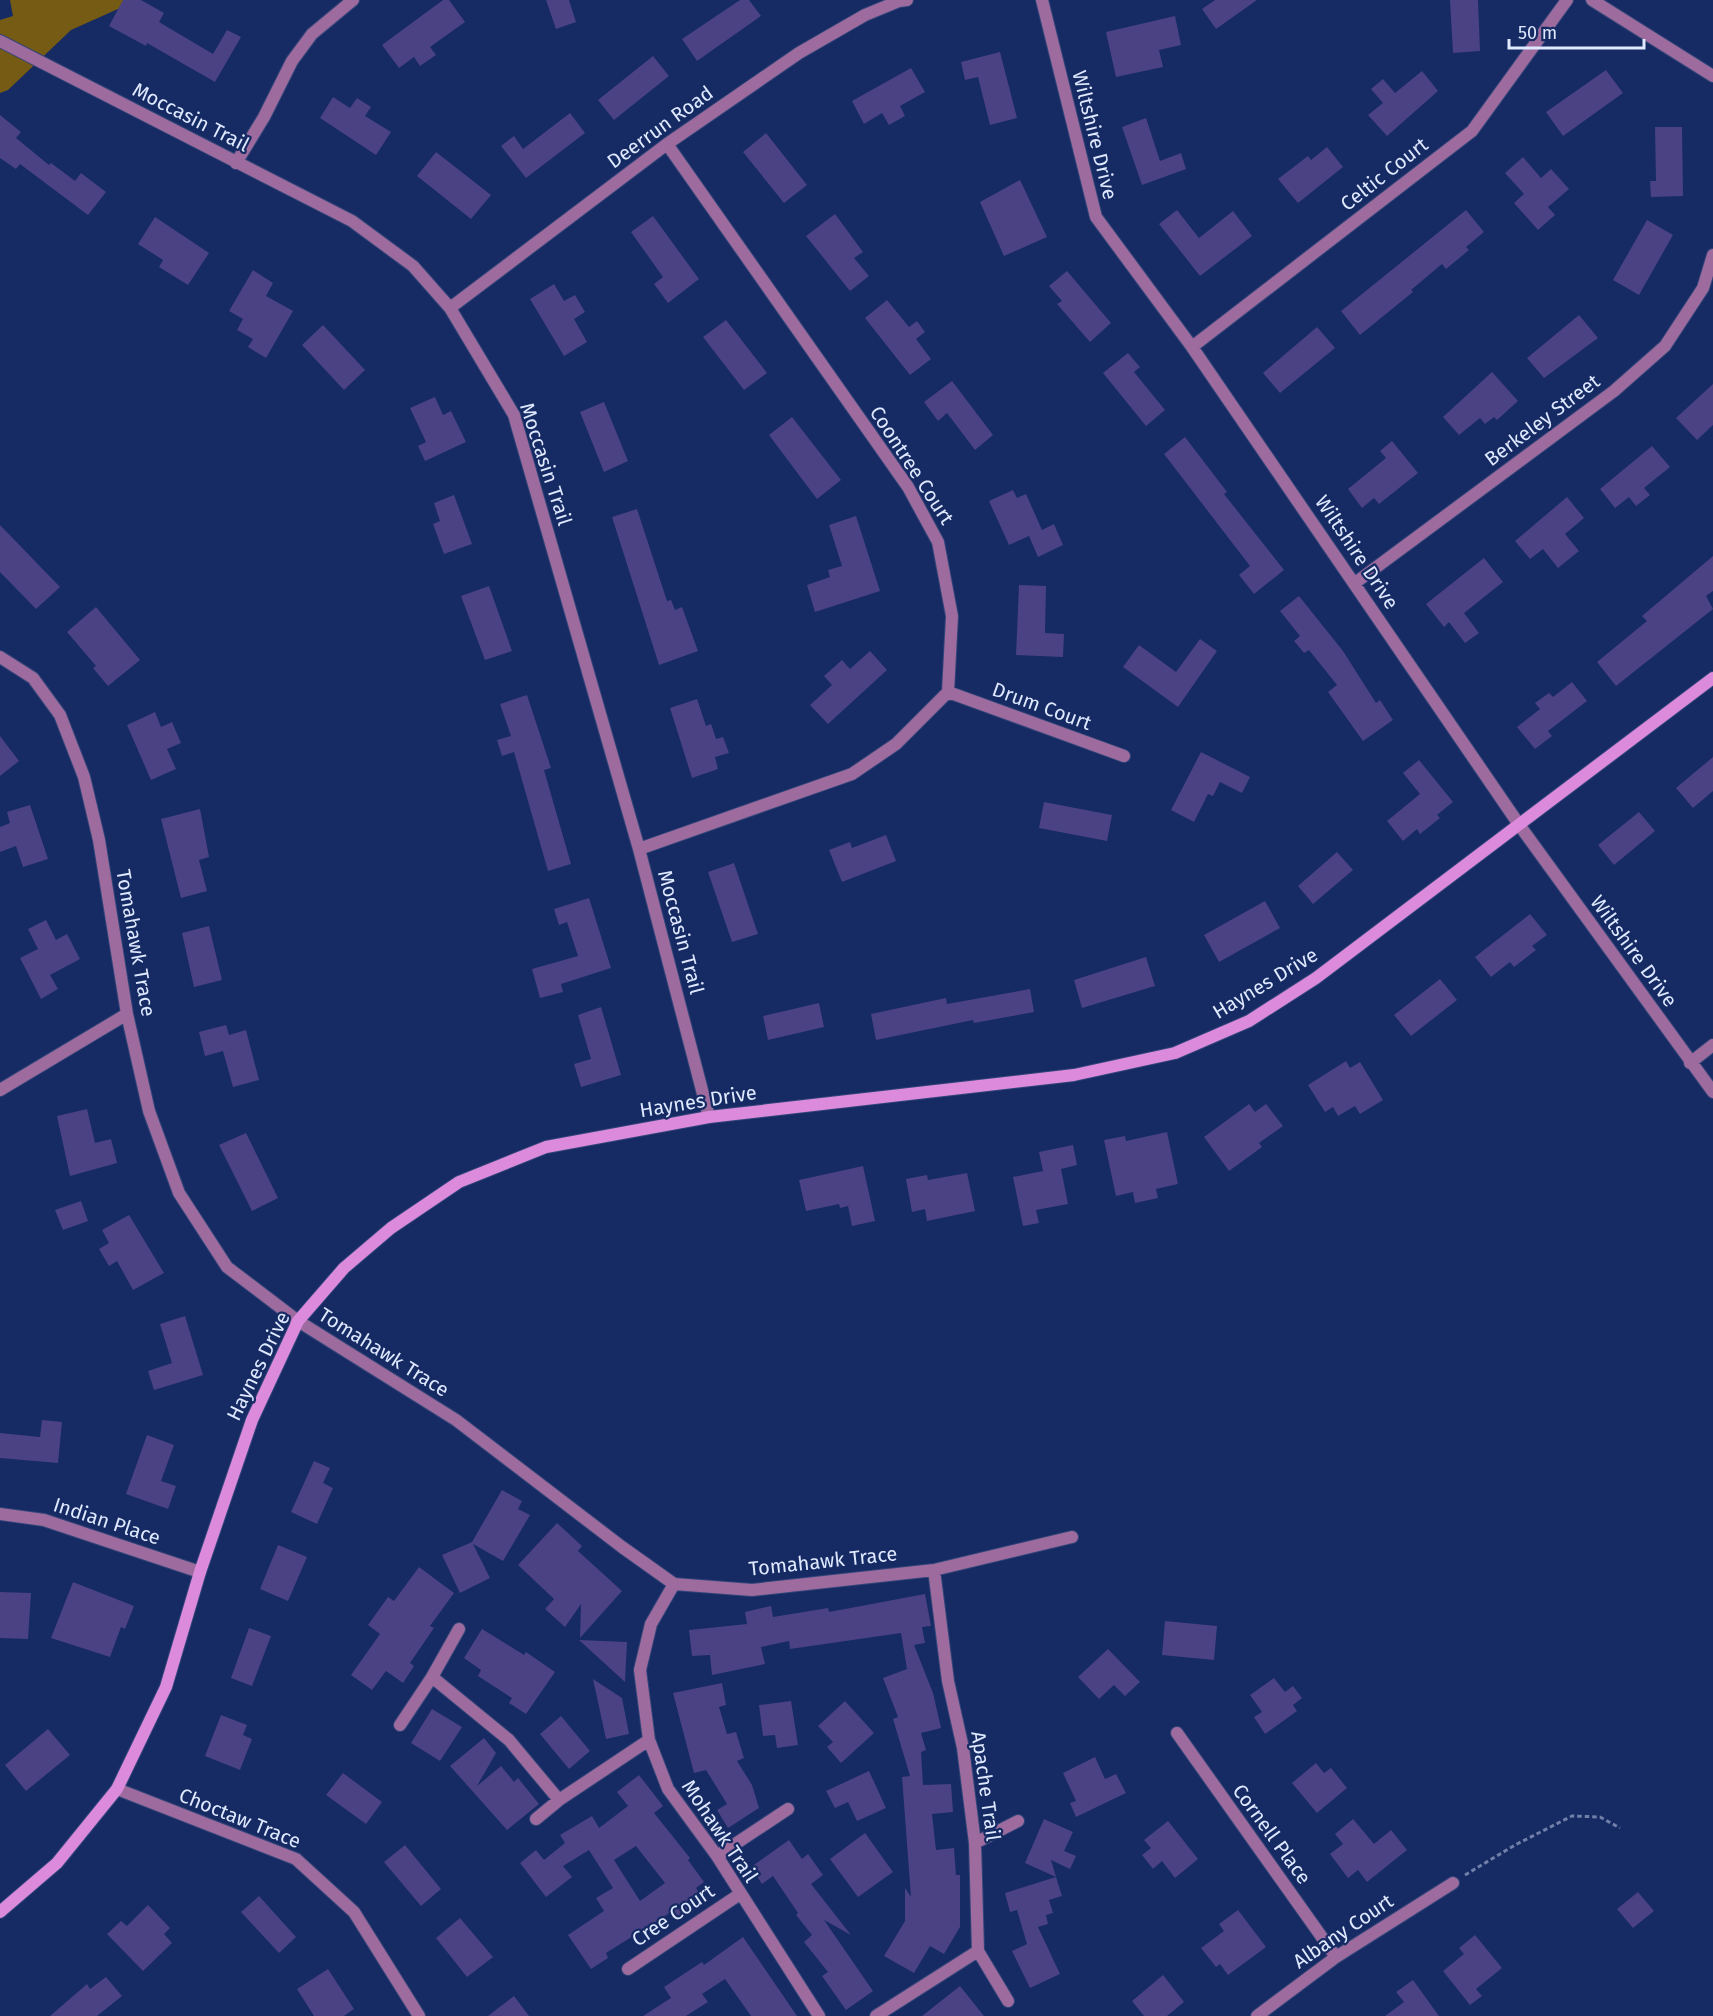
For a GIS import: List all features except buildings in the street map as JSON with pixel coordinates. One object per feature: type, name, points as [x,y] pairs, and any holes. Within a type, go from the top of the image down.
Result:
[{"type":"street","points":[[236,163],[292,61],[312,34],[353,0]]},
{"type":"street","name":"Deerrun Road","points":[[450,308],[667,144],[799,53],[865,15],[907,0]]},
{"type":"street","name":"Wiltshire Drive","points":[[1042,0],[1096,217],[1192,347],[1520,826],[1713,1092]]},
{"type":"street","name":"Celtic Court","points":[[1192,347],[1472,132],[1567,0]]},
{"type":"street","points":[[1592,0],[1713,76]]},
{"type":"street","name":"Moccasin Trail","points":[[0,41],[352,221],[413,266],[450,308],[514,415],[639,849],[709,1117]]},
{"type":"street","name":"Coontree Court","points":[[667,144],[908,487],[938,542],[952,616],[948,692]]},
{"type":"street","name":"Berkeley Street","points":[[1355,583],[1614,391],[1665,346],[1703,288],[1713,255]]},
{"type":"street","name":"Tomahawk Trace","points":[[0,657],[33,678],[60,715],[84,777],[99,840],[127,1014],[149,1111],[179,1193],[227,1267],[298,1321],[456,1420],[674,1584],[752,1590],[934,1570],[1072,1538]]},
{"type":"street","name":"Haynes Drive","points":[[0,1911],[57,1863],[117,1789],[166,1687],[200,1572],[252,1420],[298,1321],[344,1268],[391,1228],[459,1182],[546,1147],[709,1117],[1074,1075],[1175,1053],[1249,1021],[1316,978],[1713,678]]},
{"type":"street","points":[[639,849],[852,774],[896,744],[948,692]]},
{"type":"street","name":"Drum Court","points":[[948,692],[1124,756]]},
{"type":"street","points":[[0,1090],[127,1014]]},
{"type":"street","points":[[1690,1063],[1713,1045]]},
{"type":"street","name":"Indian Place","points":[[0,1514],[44,1520],[200,1572]]},
{"type":"street","name":"Apache Trail","points":[[934,1570],[948,1681],[963,1748],[975,1843],[978,1951],[1008,2001]]},
{"type":"street","name":"Mohawk Trail","points":[[674,1584],[651,1624],[640,1670],[649,1740],[668,1789],[717,1856],[819,2016]]},
{"type":"street","points":[[400,1725],[432,1677],[459,1629]]},
{"type":"street","points":[[432,1677],[509,1740],[559,1800]]},
{"type":"street","name":"Cornell Place","points":[[1177,1733],[1336,1957]]},
{"type":"street","points":[[536,1819],[559,1800],[649,1740]]},
{"type":"street","name":"Choctaw Trace","points":[[117,1789],[296,1859],[354,1912],[419,2016]]},
{"type":"street","points":[[717,1856],[788,1809]]},
{"type":"street","points":[[975,1843],[1018,1821]]},
{"type":"street","name":"Albany Court","points":[[1257,2016],[1336,1957],[1454,1882]]},
{"type":"street","name":"Cree Court","points":[[628,1969],[740,1894]]},
{"type":"street","points":[[876,2016],[978,1951]]},
{"type":"path","points":[[1454,1882],[1515,1845],[1572,1816],[1600,1817],[1620,1828]]},
{"type":"shaded area","points":[[10,0],[138,0],[71,30],[8,90],[0,93],[0,20],[13,16]]}]
